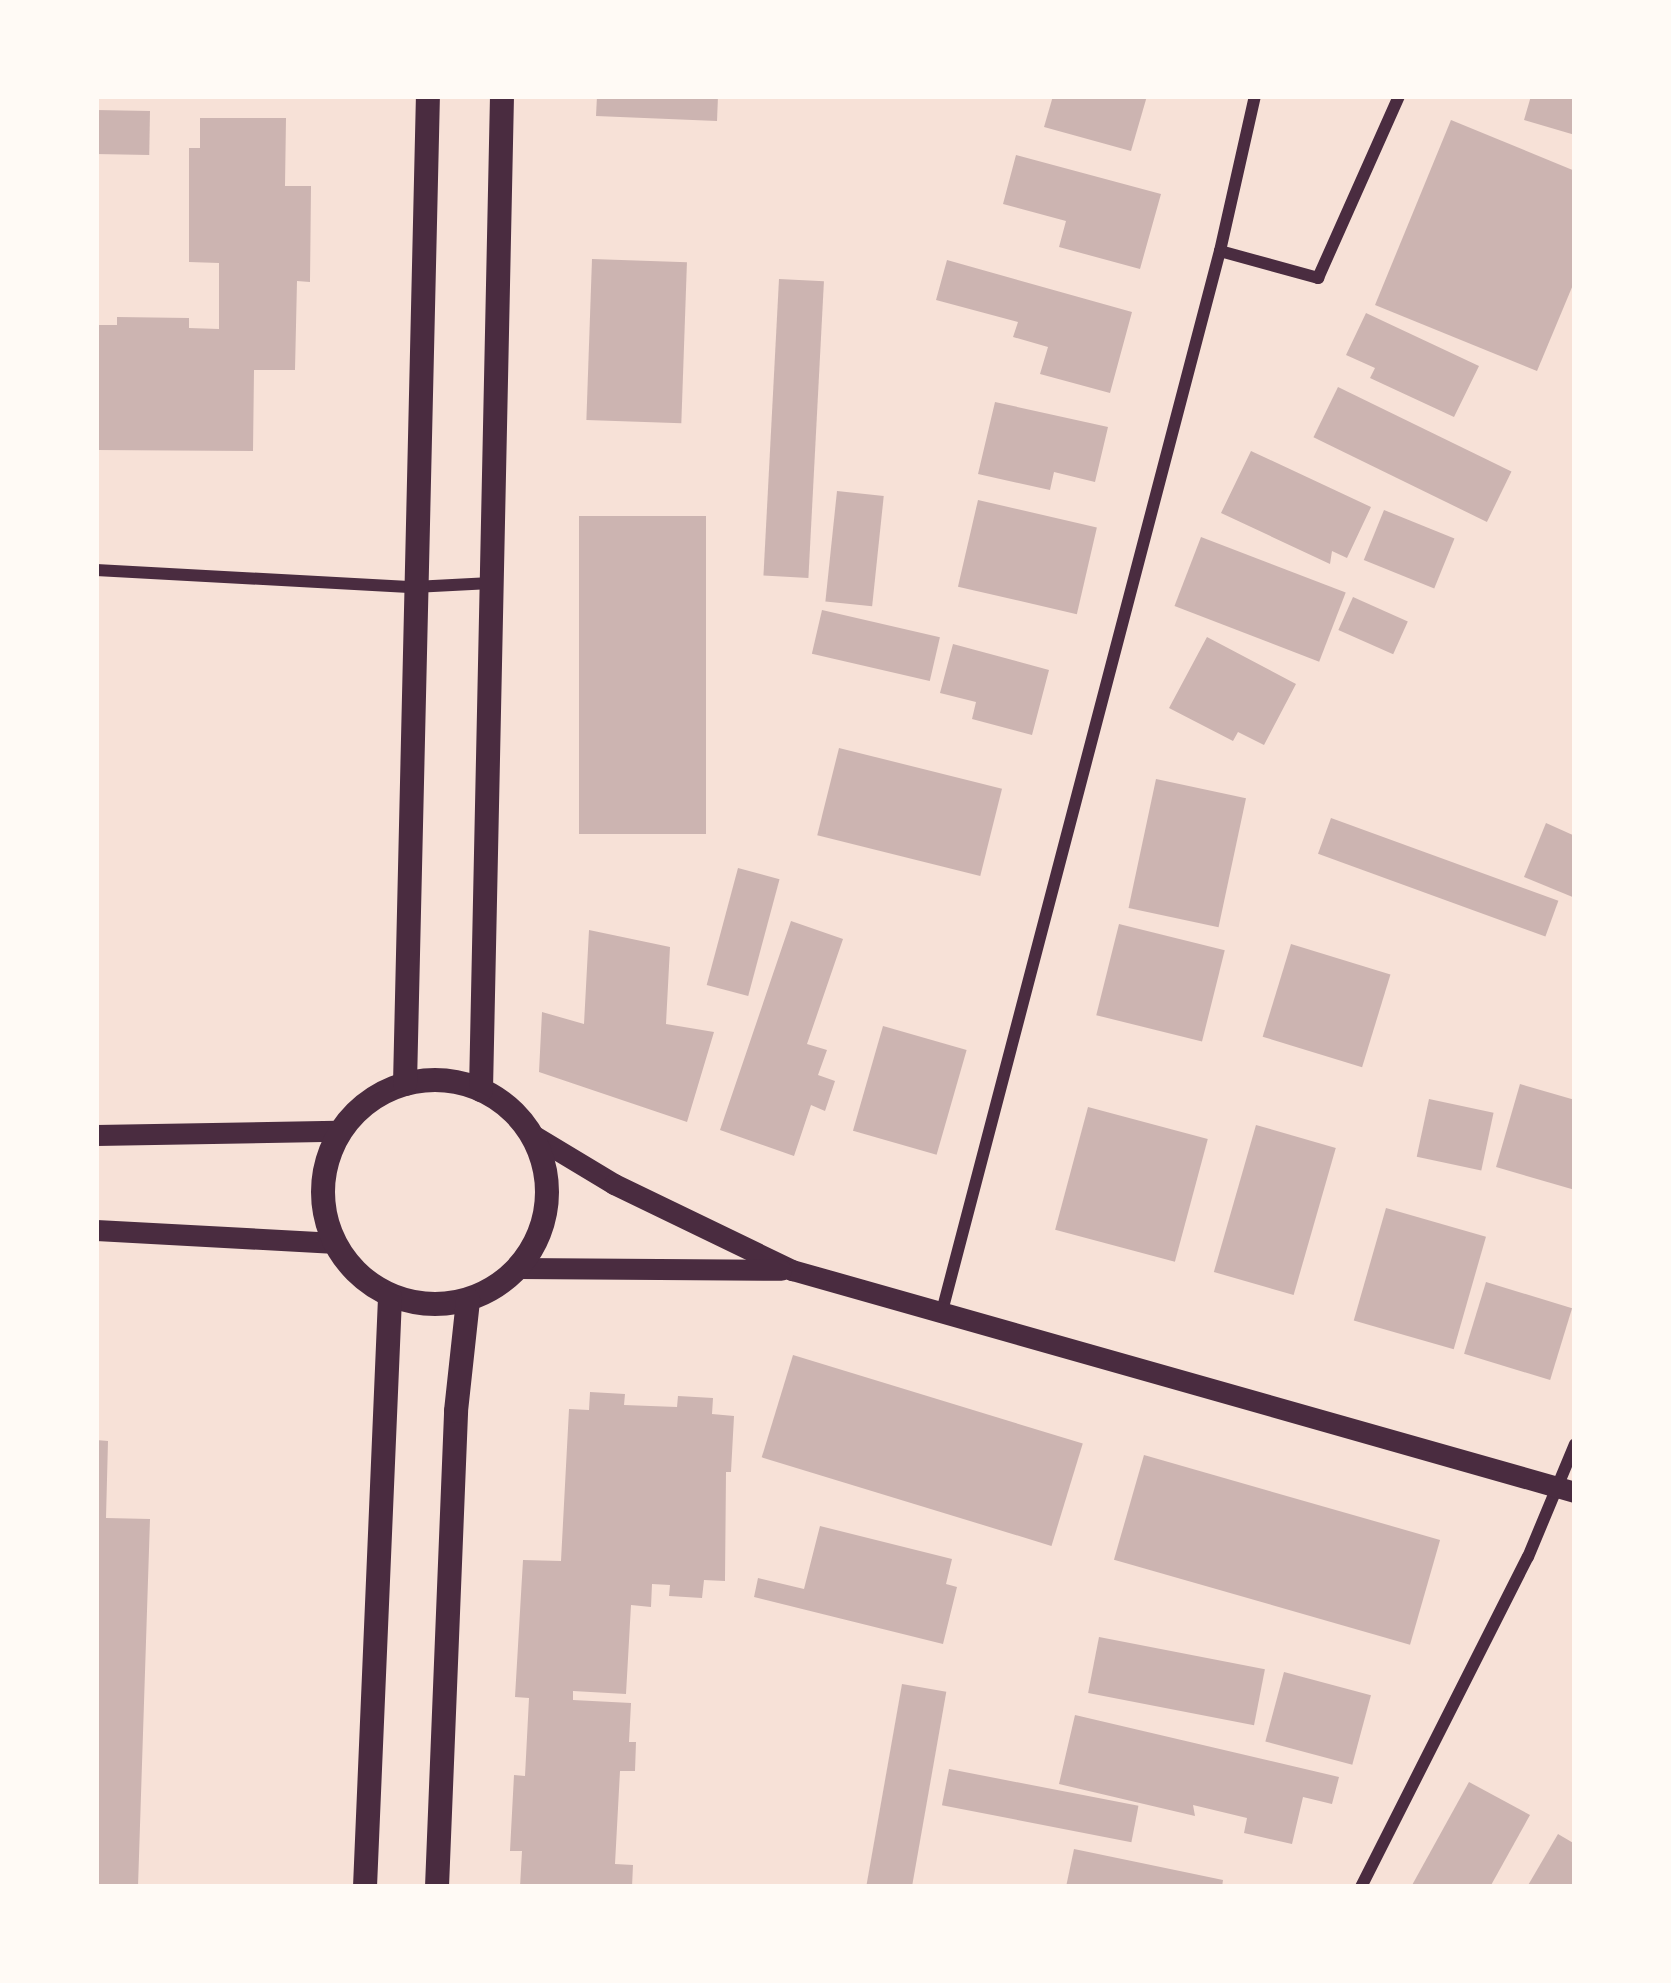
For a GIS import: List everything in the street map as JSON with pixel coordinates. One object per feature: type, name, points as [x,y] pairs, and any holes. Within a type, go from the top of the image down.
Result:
[{"type":"main road","points":[[405,1084],[428,96]]},
{"type":"main road","points":[[481,1090],[502,96]]},
{"type":"main road","points":[[448,1082],[481,1090],[500,1098],[531,1134],[545,1167],[546,1203],[537,1238],[518,1268],[468,1300],[432,1305],[390,1297],[365,1281],[325,1220],[322,1183],[338,1130],[379,1094],[405,1084],[448,1082]]},
{"type":"main road","points":[[365,1887],[390,1297]]},
{"type":"main road","points":[[437,1887],[456,1411],[468,1300]]},
{"type":"street","points":[[941,1315],[1220,251],[1255,96]]},
{"type":"street","points":[[1220,251],[1318,278],[1399,96]]},
{"type":"street","points":[[96,570],[414,587],[491,583]]},
{"type":"street","points":[[96,1135],[338,1130]]},
{"type":"street","points":[[531,1134],[614,1184],[792,1270],[1566,1490]]},
{"type":"street","points":[[96,1230],[336,1243]]},
{"type":"street","points":[[518,1268],[792,1270]]},
{"type":"street","points":[[1361,1887],[1566,1490],[1575,1444]]},
{"type":"building","points":[[597,96],[718,96],[717,121],[596,116]]},
{"type":"building","points":[[1053,96],[1147,96],[1131,151],[1044,127]]},
{"type":"building","points":[[1531,96],[1575,96],[1575,135],[1524,120]]},
{"type":"building","points":[[96,110],[150,111],[149,155],[96,154]]},
{"type":"building","points":[[200,118],[286,118],[285,186],[311,186],[310,282],[297,281],[295,370],[254,370],[253,451],[96,450],[96,325],[117,325],[117,317],[189,318],[189,328],[219,329],[219,263],[189,262],[189,148],[200,148]]},
{"type":"building","points":[[1451,120],[1575,171],[1575,280],[1537,371],[1375,305]]},
{"type":"building","points":[[1016,155],[1161,194],[1140,269],[1059,247],[1066,221],[1003,204]]},
{"type":"building","points":[[592,259],[687,262],[681,423],[586,420]]},
{"type":"building","points":[[947,260],[1132,312],[1110,393],[1040,374],[1048,347],[1013,337],[1018,322],[936,300]]},
{"type":"building","points":[[779,279],[824,281],[808,578],[763,576]]},
{"type":"building","points":[[1366,313],[1479,366],[1454,417],[1370,378],[1375,368],[1346,355]]},
{"type":"building","points":[[1338,387],[1511,472],[1487,522],[1313,437]]},
{"type":"building","points":[[995,402],[1108,427],[1095,482],[1054,472],[1050,490],[978,474]]},
{"type":"building","points":[[1251,451],[1371,507],[1347,558],[1332,551],[1330,564],[1221,513]]},
{"type":"building","points":[[837,491],[884,496],[872,606],[825,601]]},
{"type":"building","points":[[978,500],[1097,527],[1077,614],[958,587]]},
{"type":"building","points":[[1384,510],[1454,538],[1434,589],[1364,560]]},
{"type":"building","points":[[579,516],[706,516],[706,834],[579,834]]},
{"type":"building","points":[[1201,537],[1346,593],[1319,662],[1174,606]]},
{"type":"building","points":[[1353,597],[1408,621],[1393,654],[1338,630]]},
{"type":"building","points":[[822,610],[940,637],[930,681],[812,654]]},
{"type":"building","points":[[1207,637],[1296,684],[1264,745],[1238,732],[1233,741],[1169,708]]},
{"type":"building","points":[[953,644],[1049,670],[1032,735],[972,719],[976,702],[940,693]]},
{"type":"building","points":[[839,748],[1002,789],[980,876],[817,835]]},
{"type":"building","points":[[1156,779],[1246,798],[1219,927],[1129,908]]},
{"type":"building","points":[[1331,818],[1558,901],[1545,936],[1318,854]]},
{"type":"building","points":[[1546,823],[1575,836],[1575,898],[1524,877]]},
{"type":"building","points":[[738,868],[780,879],[748,996],[707,985]]},
{"type":"building","points":[[791,921],[843,939],[807,1044],[827,1050],[818,1075],[835,1081],[825,1111],[811,1105],[794,1156],[720,1130]]},
{"type":"building","points":[[1119,924],[1225,950],[1202,1042],[1096,1015]]},
{"type":"building","points":[[589,930],[670,947],[666,1024],[714,1032],[687,1122],[539,1072],[542,1012],[584,1024]]},
{"type":"building","points":[[1291,944],[1390,974],[1362,1067],[1263,1037]]},
{"type":"building","points":[[883,1026],[967,1050],[937,1155],[853,1131]]},
{"type":"building","points":[[1520,1084],[1575,1100],[1575,1190],[1496,1167]]},
{"type":"building","points":[[1429,1099],[1494,1113],[1481,1170],[1417,1157]]},
{"type":"building","points":[[1088,1107],[1208,1139],[1175,1262],[1055,1230]]},
{"type":"building","points":[[1256,1125],[1336,1148],[1294,1295],[1214,1272]]},
{"type":"building","points":[[1386,1208],[1486,1237],[1454,1349],[1354,1320]]},
{"type":"building","points":[[1486,1282],[1572,1308],[1550,1380],[1464,1354]]},
{"type":"building","points":[[793,1355],[1083,1444],[1051,1546],[762,1457]]},
{"type":"building","points":[[590,1392],[625,1394],[624,1405],[677,1407],[678,1396],[713,1398],[712,1414],[734,1416],[731,1472],[726,1472],[725,1581],[704,1580],[702,1598],[669,1596],[670,1585],[652,1584],[651,1607],[631,1605],[626,1694],[573,1691],[573,1700],[631,1703],[629,1742],[636,1742],[635,1771],[620,1771],[615,1864],[633,1865],[632,1887],[520,1887],[522,1851],[510,1851],[514,1775],[525,1776],[529,1698],[515,1697],[523,1560],[561,1561],[569,1409],[589,1410]]},
{"type":"building","points":[[96,1440],[108,1441],[106,1518],[150,1519],[138,1887],[96,1887]]},
{"type":"building","points":[[1144,1455],[1440,1540],[1410,1645],[1114,1560]]},
{"type":"building","points":[[820,1526],[952,1559],[946,1584],[957,1587],[943,1644],[754,1597],[758,1578],[804,1589]]},
{"type":"building","points":[[1099,1637],[1265,1669],[1254,1725],[1088,1693]]},
{"type":"building","points":[[1284,1672],[1371,1695],[1352,1765],[1265,1742]]},
{"type":"building","points":[[902,1684],[946,1692],[912,1887],[866,1887]]},
{"type":"building","points":[[1075,1715],[1339,1777],[1332,1804],[1303,1797],[1292,1844],[1244,1833],[1247,1818],[1193,1805],[1195,1816],[1059,1784]]},
{"type":"building","points":[[949,1769],[1138,1806],[1131,1842],[942,1805]]},
{"type":"building","points":[[1469,1782],[1530,1815],[1490,1887],[1411,1887]]},
{"type":"building","points":[[1558,1834],[1575,1844],[1575,1887],[1527,1887]]},
{"type":"building","points":[[1074,1849],[1223,1880],[1222,1887],[1066,1887]]}]
